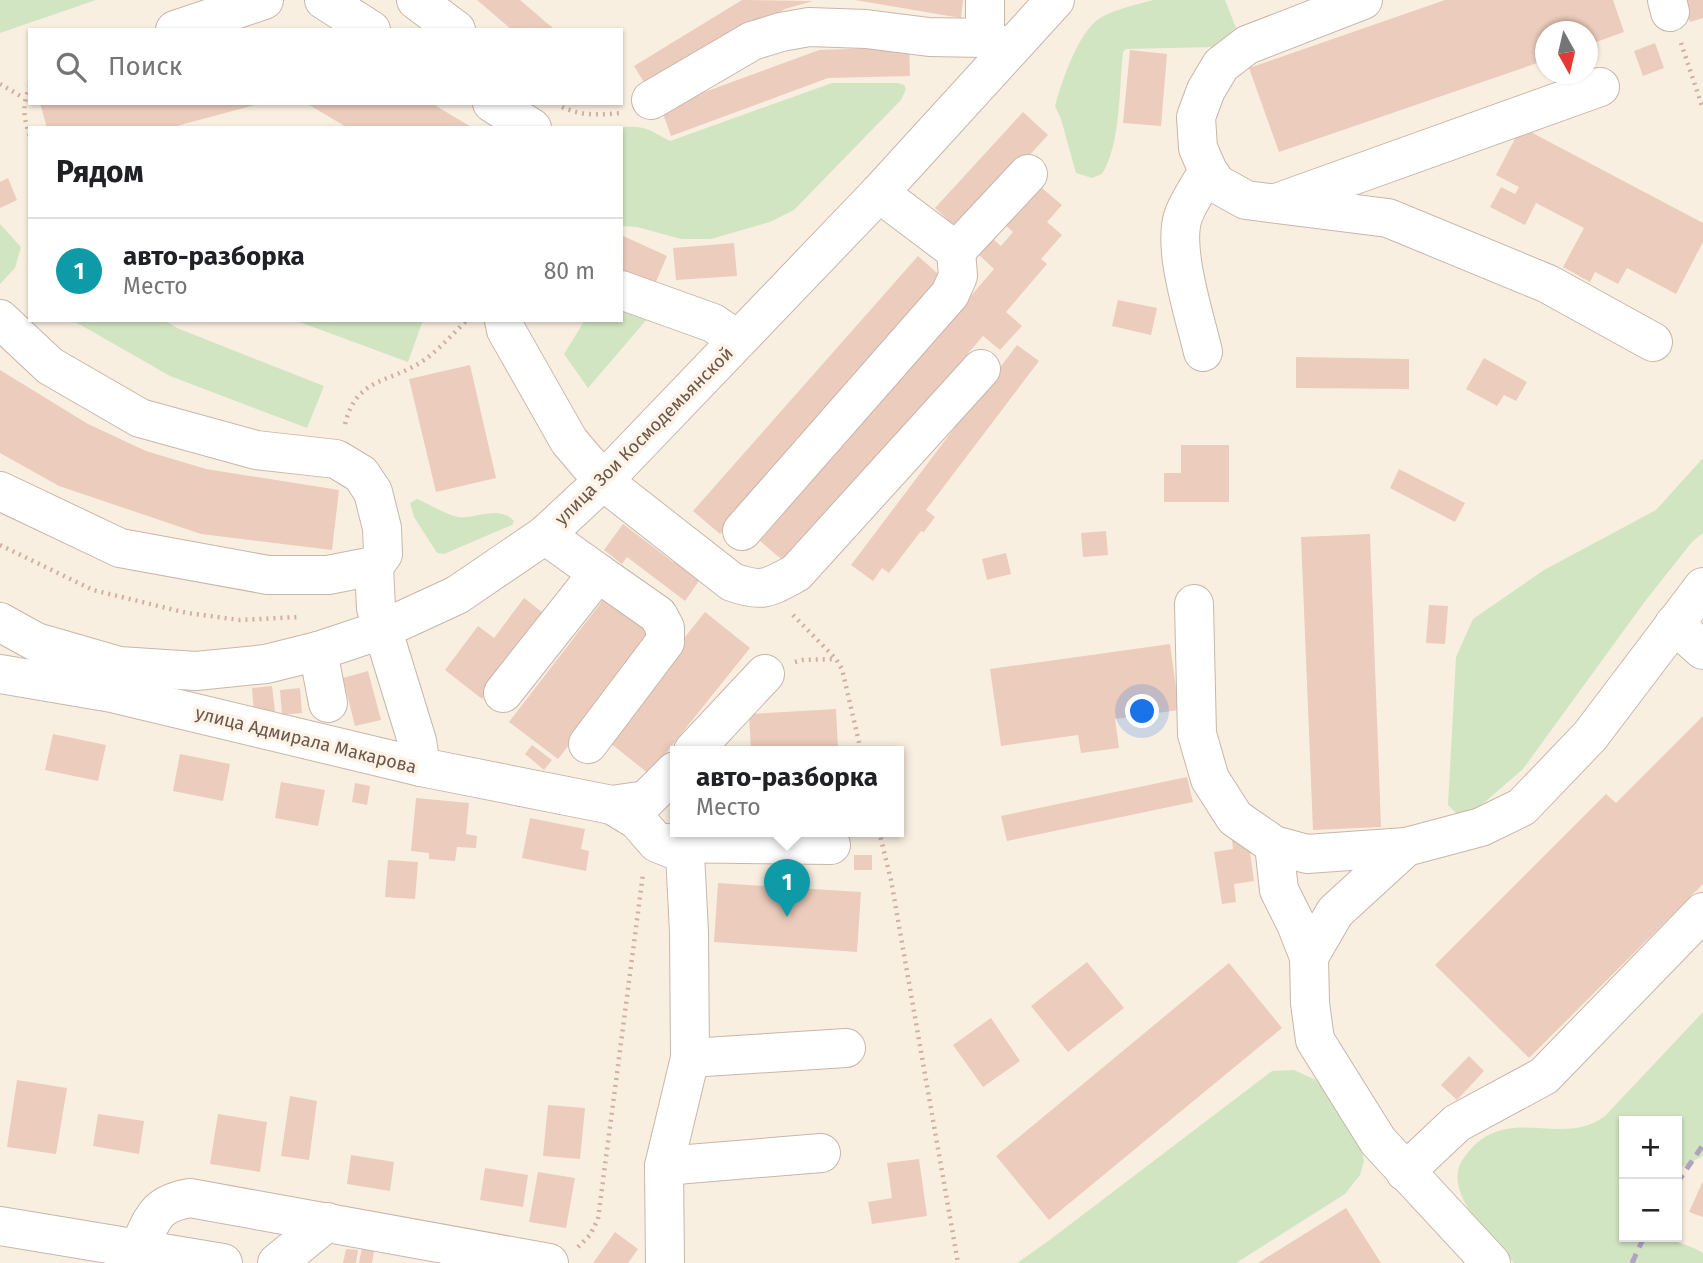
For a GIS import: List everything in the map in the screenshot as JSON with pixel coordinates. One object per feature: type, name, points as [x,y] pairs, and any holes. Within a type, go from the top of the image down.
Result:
[{"type":"street","points":[[181,28],[264,0]]},
{"type":"street","points":[[324,0],[368,28]]},
{"type":"street","points":[[416,0],[453,28]]},
{"type":"street","points":[[651,100],[752,41],[809,27],[866,29],[998,44],[985,0]]},
{"type":"street","name":"улица Зои Космодемьянской","points":[[0,622],[115,679],[265,664],[317,651],[381,629],[457,595],[545,535],[603,481],[879,193],[998,44],[1055,0]]},
{"type":"street","points":[[1363,0],[1247,45],[1221,65],[1206,90],[1196,117],[1198,148],[1217,184],[1246,200],[1388,218],[1548,284],[1653,342]]},
{"type":"street","points":[[1274,204],[1600,87]]},
{"type":"street","points":[[495,105],[529,126]]},
{"type":"street","points":[[1203,352],[1180,252],[1180,232],[1184,214],[1208,171]]},
{"type":"street","points":[[741,531],[950,295],[958,276],[956,251],[1028,173]]},
{"type":"street","points":[[879,193],[956,251]]},
{"type":"street","points":[[623,291],[713,323],[738,340]]},
{"type":"street","points":[[0,319],[50,366],[140,418],[256,450],[336,459],[361,474],[373,492],[382,527],[383,554],[374,566],[376,608],[417,741],[421,767]]},
{"type":"street","points":[[504,322],[506,330],[569,440],[603,481],[732,582],[749,588],[767,588],[796,573],[981,369]]},
{"type":"street","points":[[0,491],[120,548],[132,551],[268,575],[328,575],[374,566]]},
{"type":"street","points":[[545,535],[658,615],[665,628],[665,642],[588,744]]},
{"type":"street","points":[[503,693],[598,573]]},
{"type":"street","points":[[1194,604],[1198,734],[1210,779],[1235,818],[1274,845],[1307,854],[1406,847],[1481,827],[1522,807],[1590,736],[1703,587]]},
{"type":"street","points":[[1674,624],[1703,650]]},
{"type":"street","points":[[317,651],[328,703]]},
{"type":"street","name":"улица Адмирала Макарова","points":[[0,674],[115,679],[421,767],[612,805]]},
{"type":"street","points":[[698,746],[765,674]]},
{"type":"street","points":[[612,805],[646,800],[670,780]]},
{"type":"street","points":[[612,805],[637,820],[657,843],[685,855],[691,1058],[664,1166],[664,1263]]},
{"type":"street","points":[[657,843],[831,845]]},
{"type":"street","points":[[1274,845],[1279,890],[1309,957],[1310,1003],[1315,1040],[1378,1142],[1478,1259]]},
{"type":"street","points":[[1309,957],[1335,912],[1406,847]]},
{"type":"street","points":[[1405,1172],[1457,1123],[1545,1076],[1703,912]]},
{"type":"street","points":[[691,1058],[846,1048]]},
{"type":"street","points":[[664,1166],[821,1153]]},
{"type":"street","points":[[138,1249],[159,1209],[173,1201],[190,1198],[560,1258]]},
{"type":"street","points":[[276,1263],[327,1222]]},
{"type":"street","points":[[0,1226],[223,1263]]},
{"type":"path","points":[[1669,6],[1703,108]]},
{"type":"path","points":[[0,84],[24,98]]},
{"type":"path","points":[[28,90],[24,98],[23,117],[28,131]]},
{"type":"path","points":[[558,105],[575,113],[603,115],[621,113],[651,100]]},
{"type":"path","points":[[336,459],[349,407],[370,384],[393,377],[426,359],[465,322]]},
{"type":"path","points":[[767,588],[836,659],[842,669],[860,746]]},
{"type":"path","points":[[880,837],[891,880],[958,1263]]},
{"type":"path","points":[[560,1258],[590,1235],[598,1219],[645,860],[650,848],[657,843]]},
{"type":"green space","points":[[0,0],[96,0],[0,33]]},
{"type":"green space","points":[[1153,0],[1225,0],[1238,33],[1216,47],[1126,49],[1123,52],[1116,132],[1108,162],[1102,174],[1092,178],[1076,173],[1055,106],[1072,58],[1085,34],[1100,18]]},
{"type":"green space","points":[[832,83],[898,83],[906,89],[901,100],[794,210],[770,222],[711,239],[681,239],[637,227],[623,226],[623,127],[640,127],[670,141]]},
{"type":"green space","points":[[0,224],[21,247],[15,268],[0,284]]},
{"type":"green space","points":[[623,310],[648,318],[588,388],[564,354],[584,322],[623,322]]},
{"type":"green space","points":[[76,322],[167,322],[324,386],[307,428],[170,376]]},
{"type":"green space","points":[[299,322],[422,322],[408,362]]},
{"type":"green space","points":[[1703,458],[1703,533],[1692,542],[1646,600],[1523,769],[1471,814],[1459,816],[1448,805],[1456,657],[1473,619],[1544,570],[1656,510]]},
{"type":"green space","points":[[417,499],[454,516],[500,513],[514,521],[512,525],[444,554],[437,553],[414,517],[410,503]]},
{"type":"green space","points":[[1703,1012],[1703,1156],[1682,1167],[1682,1116],[1619,1116],[1619,1242],[1678,1242],[1703,1253],[1703,1263],[1514,1263],[1472,1215],[1458,1186],[1458,1172],[1463,1159],[1479,1141],[1496,1132],[1514,1128],[1570,1129],[1588,1125],[1605,1116]]},
{"type":"green space","points":[[1294,1070],[1326,1088],[1361,1144],[1364,1161],[1360,1175],[1345,1194],[1236,1263],[1017,1263],[1272,1071]]},
{"type":"building","points":[[477,0],[520,0],[553,28],[510,28]]},
{"type":"building","points":[[742,0],[813,1],[785,9],[650,92],[634,66]]},
{"type":"building","points":[[855,0],[963,0],[961,18]]},
{"type":"building","points":[[1445,0],[1613,0],[1624,32],[1598,41],[1598,21],[1535,21],[1535,64],[1279,152],[1249,68]]},
{"type":"building","points":[[1682,0],[1703,0],[1703,18],[1690,22]]},
{"type":"building","points":[[1655,43],[1664,68],[1643,76],[1634,51]]},
{"type":"building","points":[[909,47],[910,76],[828,78],[671,136],[661,108],[819,50]]},
{"type":"building","points":[[1130,50],[1167,54],[1161,126],[1123,123]]},
{"type":"building","points":[[41,105],[255,105],[176,126],[46,126]]},
{"type":"building","points":[[309,105],[434,105],[470,126],[345,126]]},
{"type":"building","points":[[1023,112],[1048,135],[960,231],[935,208]]},
{"type":"building","points":[[1521,127],[1703,223],[1703,242],[1676,294],[1627,268],[1618,284],[1595,272],[1590,282],[1563,267],[1584,228],[1536,203],[1525,225],[1490,207],[1501,187],[1515,194],[1519,187],[1496,175]]},
{"type":"building","points":[[8,178],[17,200],[0,208],[0,182]]},
{"type":"building","points":[[1037,184],[1062,205],[1047,222],[1062,235],[1041,259],[1047,264],[1006,312],[1022,326],[1000,350],[983,336],[787,564],[760,541],[994,269],[978,254],[992,238],[1001,246],[1013,232],[1003,223]]},
{"type":"building","points":[[623,236],[667,256],[655,284],[623,270]]},
{"type":"building","points":[[734,243],[737,276],[676,280],[673,248]]},
{"type":"building","points":[[918,256],[945,280],[720,534],[693,511]]},
{"type":"building","points":[[1118,300],[1157,308],[1151,335],[1112,326]]},
{"type":"building","points":[[1017,345],[1039,361],[926,510],[935,517],[924,532],[921,531],[889,573],[882,568],[873,581],[851,565]]},
{"type":"building","points":[[1296,357],[1409,359],[1409,389],[1296,388]]},
{"type":"building","points":[[1484,358],[1527,382],[1516,401],[1504,395],[1497,406],[1466,389]]},
{"type":"building","points":[[470,365],[496,478],[436,492],[409,379]]},
{"type":"building","points":[[0,370],[88,424],[146,451],[206,469],[339,490],[332,550],[201,534],[59,486],[0,453]]},
{"type":"building","points":[[1181,445],[1229,445],[1229,502],[1164,502],[1164,473],[1181,473]]},
{"type":"building","points":[[1399,469],[1465,503],[1455,522],[1390,488]]},
{"type":"building","points":[[623,524],[673,562],[677,556],[703,575],[685,601],[627,557],[622,564],[604,550]]},
{"type":"building","points":[[1106,531],[1108,555],[1083,557],[1081,533]]},
{"type":"building","points":[[1370,534],[1381,827],[1313,830],[1301,537]]},
{"type":"building","points":[[1006,553],[1011,574],[987,580],[982,559]]},
{"type":"building","points":[[610,591],[659,629],[558,759],[509,722]]},
{"type":"building","points":[[524,598],[546,615],[482,699],[445,670],[478,626],[494,638]]},
{"type":"building","points":[[1429,605],[1448,606],[1445,644],[1426,643]]},
{"type":"building","points":[[705,612],[750,648],[649,774],[604,738]]},
{"type":"building","points":[[1170,644],[1179,710],[1115,719],[1119,748],[1081,753],[1078,735],[1001,746],[990,669]]},
{"type":"building","points":[[368,671],[381,720],[355,726],[343,678]]},
{"type":"building","points":[[272,686],[275,711],[254,713],[252,688]]},
{"type":"building","points":[[300,688],[302,713],[282,715],[280,690]]},
{"type":"building","points":[[836,709],[838,746],[751,746],[749,714]]},
{"type":"building","points":[[1703,716],[1703,884],[1529,1058],[1435,965],[1606,794],[1616,803]]},
{"type":"building","points":[[53,734],[106,745],[98,781],[45,770]]},
{"type":"building","points":[[532,745],[552,760],[544,770],[525,754]]},
{"type":"building","points":[[180,754],[230,764],[223,801],[173,791]]},
{"type":"building","points":[[1187,777],[1193,802],[1007,841],[1001,816]]},
{"type":"building","points":[[281,782],[325,790],[318,826],[275,818]]},
{"type":"building","points":[[355,783],[370,786],[367,805],[352,802]]},
{"type":"building","points":[[416,798],[469,803],[466,834],[477,836],[476,848],[457,847],[455,861],[429,859],[429,853],[411,851]]},
{"type":"building","points":[[530,818],[585,829],[581,849],[589,851],[586,871],[522,858]]},
{"type":"building","points":[[1248,838],[1254,881],[1234,884],[1236,902],[1222,904],[1214,852],[1233,849],[1232,840]]},
{"type":"building","points":[[854,855],[872,855],[872,870],[854,870]]},
{"type":"building","points":[[388,860],[418,862],[415,899],[385,897]]},
{"type":"building","points":[[718,883],[861,892],[857,952],[714,942]]},
{"type":"building","points":[[1087,962],[1124,1008],[1068,1052],[1031,1006]]},
{"type":"building","points":[[1229,963],[1282,1028],[1049,1220],[996,1156]]},
{"type":"building","points":[[991,1018],[1020,1061],[983,1087],[953,1045]]},
{"type":"building","points":[[1469,1056],[1484,1071],[1457,1100],[1441,1085]]},
{"type":"building","points":[[17,1080],[67,1088],[56,1154],[7,1147]]},
{"type":"building","points":[[290,1096],[317,1101],[309,1160],[281,1156]]},
{"type":"building","points":[[548,1105],[585,1108],[580,1159],[543,1156]]},
{"type":"building","points":[[98,1114],[144,1121],[139,1154],[93,1146]]},
{"type":"building","points":[[218,1114],[267,1122],[260,1172],[210,1164]]},
{"type":"building","points":[[351,1155],[394,1162],[390,1191],[347,1184]]},
{"type":"building","points":[[919,1159],[927,1216],[872,1224],[868,1202],[892,1198],[887,1163]]},
{"type":"building","points":[[485,1168],[528,1175],[523,1207],[480,1200]]},
{"type":"building","points":[[538,1172],[575,1178],[566,1228],[529,1222]]},
{"type":"building","points":[[1703,1181],[1703,1217],[1689,1212]]},
{"type":"building","points":[[1346,1208],[1381,1263],[1258,1263]]},
{"type":"building","points":[[615,1232],[638,1249],[628,1263],[593,1263]]},
{"type":"building","points":[[363,1242],[375,1245],[372,1263],[359,1263]]},
{"type":"building","points":[[346,1249],[358,1250],[356,1263],[343,1263]]},
{"type":"railway","points":[[1680,1179],[1703,1145]]},
{"type":"railway","points":[[1632,1263],[1642,1242]]},
{"type":"place","name":"авто-разборка","points":[[787,917]]}]
